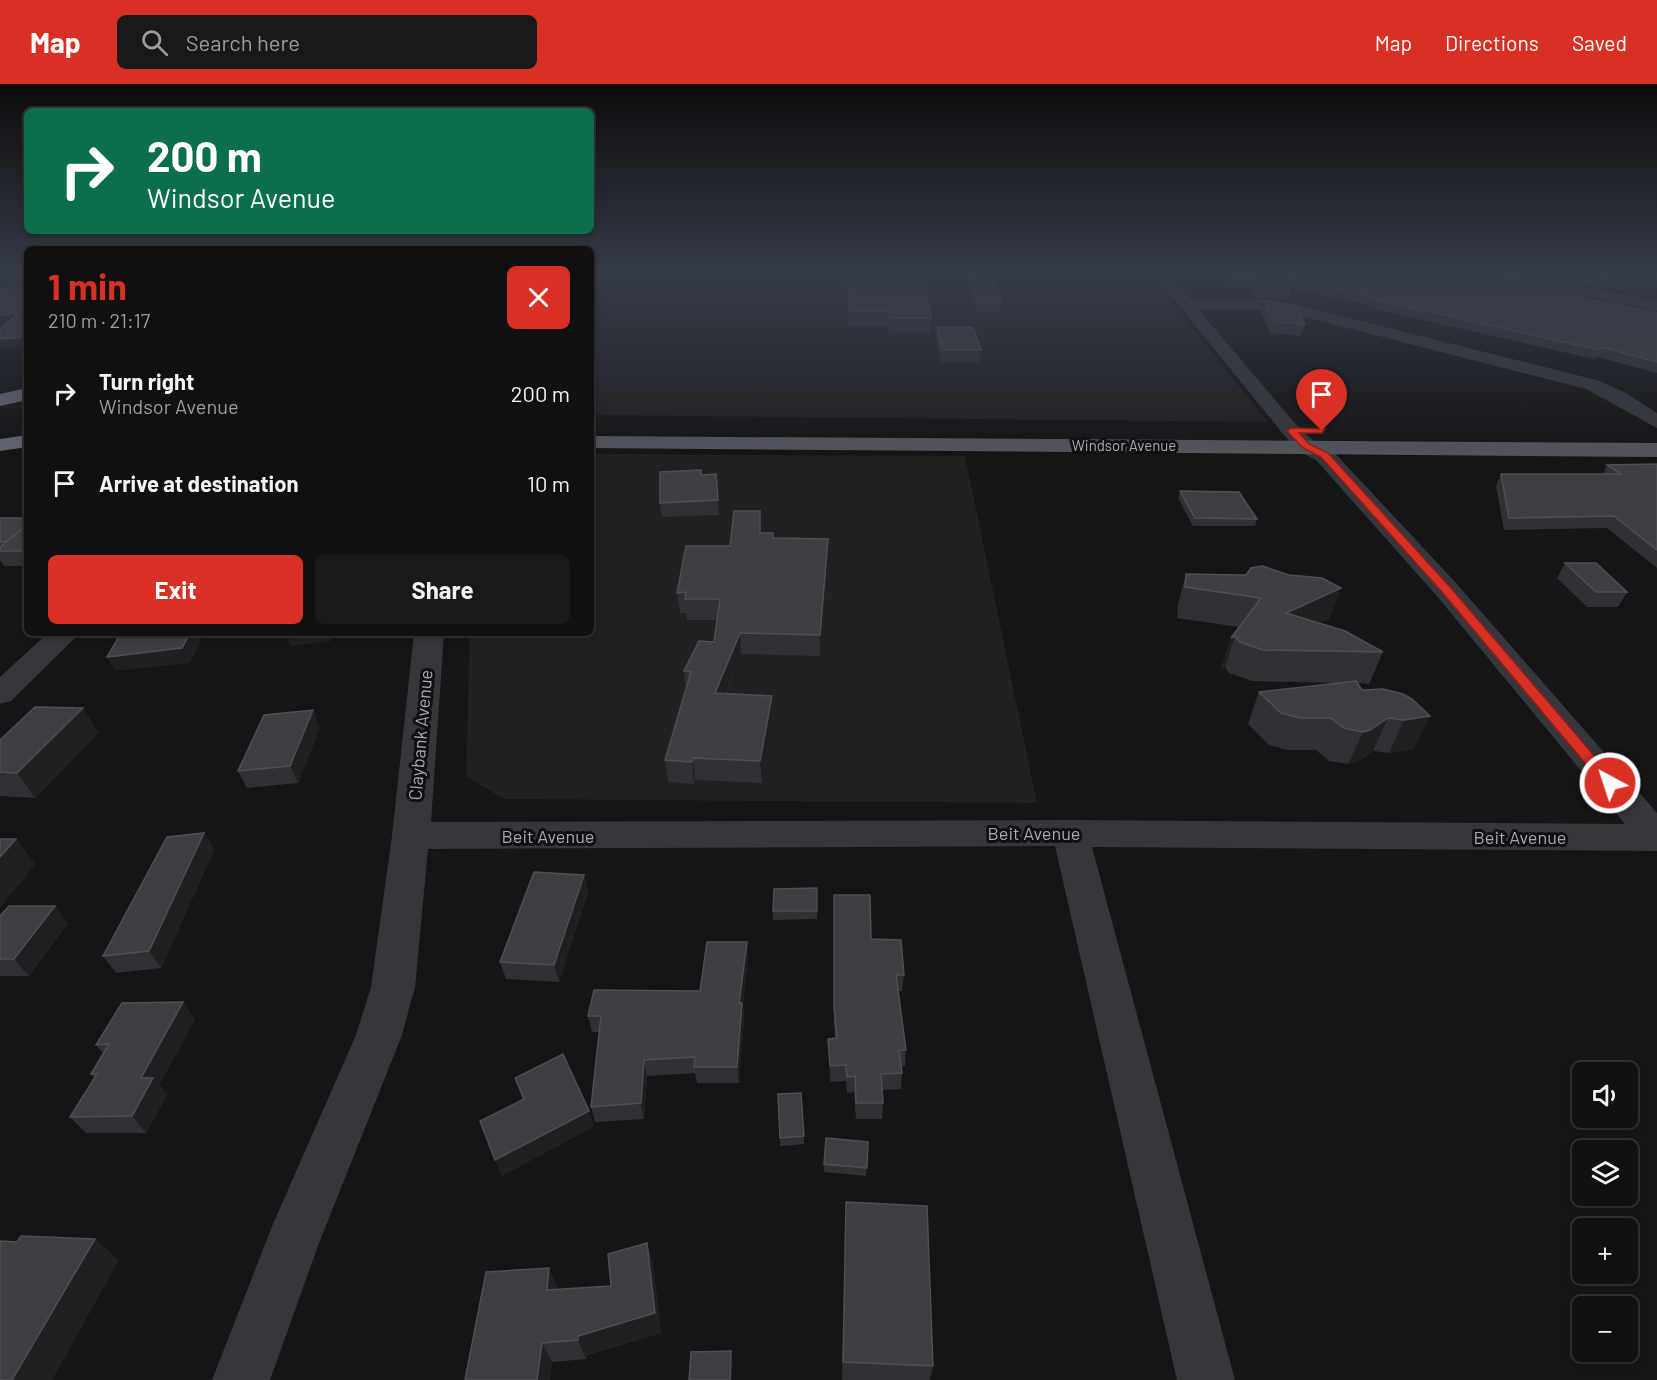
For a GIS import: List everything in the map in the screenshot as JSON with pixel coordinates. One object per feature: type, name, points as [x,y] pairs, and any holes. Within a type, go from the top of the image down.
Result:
[{"type":"highway","points":[[0,400],[24,395]]},
{"type":"highway","points":[[1,445],[24,441]]},
{"type":"main road","name":"Windsor Avenue","points":[[594,427],[1657,450]]},
{"type":"main road","name":"Windsor Avenue","points":[[594,442],[1316,442],[1657,434]]},
{"type":"street","points":[[1214,332],[1316,442],[1446,589],[1657,838]]},
{"type":"street","points":[[1384,332],[1593,385],[1619,397],[1657,422]]},
{"type":"street","points":[[0,694],[61,636]]},
{"type":"street","name":"Claybank Avenue","points":[[241,1380],[292,1243],[379,1035],[393,987],[411,836],[429,636]]},
{"type":"street","points":[[1070,833],[1206,1380]]},
{"type":"street","name":"Beit Avenue","points":[[411,836],[1070,833],[1657,838]]},
{"type":"shaded area","points":[[594,332],[1196,332],[1268,422],[594,415]]},
{"type":"shaded area","points":[[594,454],[965,456],[1037,803],[504,799],[466,776],[470,636],[594,636]]},
{"type":"building","points":[[0,332],[24,332],[24,337],[0,339]]},
{"type":"building","points":[[938,332],[975,332],[981,350],[942,350]]},
{"type":"building","points":[[1522,332],[1657,332],[1657,362],[1602,347],[1599,350]]},
{"type":"building","points":[[1657,464],[1657,550],[1614,516],[1509,518],[1501,474],[1621,474],[1607,465]]},
{"type":"building","points":[[701,470],[701,475],[716,474],[718,500],[660,503],[660,472]]},
{"type":"building","points":[[1180,491],[1239,492],[1257,519],[1195,518]]},
{"type":"building","points":[[734,511],[760,511],[760,533],[773,533],[773,538],[828,539],[820,635],[740,633],[715,693],[772,696],[760,761],[693,758],[692,762],[665,760],[691,672],[684,671],[699,641],[714,642],[720,599],[685,599],[686,592],[677,593],[686,546],[730,546]]},
{"type":"building","points":[[0,518],[24,518],[24,527],[5,542],[0,542]]},
{"type":"building","points":[[24,527],[24,551],[0,551],[0,547]]},
{"type":"building","points":[[1565,563],[1596,563],[1627,592],[1596,592]]},
{"type":"building","points":[[1262,566],[1289,575],[1322,578],[1341,588],[1286,613],[1345,631],[1383,652],[1263,650],[1240,642],[1235,636],[1231,638],[1261,598],[1185,587],[1186,574],[1246,575],[1251,568]]},
{"type":"building","points":[[119,636],[188,636],[182,648],[107,657]]},
{"type":"building","points":[[1356,681],[1362,690],[1383,689],[1403,694],[1412,699],[1430,716],[1404,720],[1388,718],[1363,732],[1344,728],[1330,718],[1300,718],[1281,713],[1259,692]]},
{"type":"building","points":[[35,707],[83,708],[17,773],[0,772],[0,740]]},
{"type":"building","points":[[313,710],[290,766],[238,771],[264,715]]},
{"type":"building","points":[[204,833],[149,951],[103,956],[167,837]]},
{"type":"building","points":[[0,839],[16,839],[0,857]]},
{"type":"building","points":[[534,872],[584,875],[554,965],[500,962]]},
{"type":"building","points":[[817,888],[817,911],[773,911],[774,889]]},
{"type":"building","points":[[834,895],[870,895],[871,939],[901,940],[904,975],[896,975],[906,1050],[899,1050],[902,1073],[881,1074],[883,1103],[856,1103],[855,1076],[847,1077],[846,1065],[830,1066],[828,1039],[837,1038],[834,1008]]},
{"type":"building","points":[[9,906],[55,906],[14,959],[0,959],[0,916]]},
{"type":"building","points":[[707,942],[747,942],[739,1003],[742,1003],[737,1067],[694,1067],[695,1057],[644,1060],[641,1103],[591,1107],[601,1016],[588,1016],[594,990],[700,991]]},
{"type":"building","points":[[183,1002],[141,1078],[153,1078],[132,1116],[70,1117],[97,1074],[91,1074],[109,1044],[96,1045],[122,1003]]},
{"type":"building","points":[[563,1054],[589,1111],[495,1160],[480,1121],[524,1099],[515,1078]]},
{"type":"building","points":[[801,1093],[804,1136],[780,1138],[778,1094]]},
{"type":"building","points":[[826,1138],[868,1142],[867,1168],[824,1164]]},
{"type":"building","points":[[846,1202],[927,1206],[933,1366],[843,1362]]},
{"type":"building","points":[[21,1236],[95,1239],[12,1380],[0,1380],[0,1241],[17,1242]]},
{"type":"building","points":[[647,1243],[655,1313],[578,1336],[578,1340],[542,1343],[537,1380],[465,1380],[486,1272],[549,1268],[547,1290],[611,1286],[608,1254]]},
{"type":"building","points":[[731,1351],[730,1380],[689,1380],[691,1352]]},
{"type":"route","points":[[1322,431],[1291,431],[1306,446],[1324,455],[1374,509],[1446,589],[1610,783]]}]
